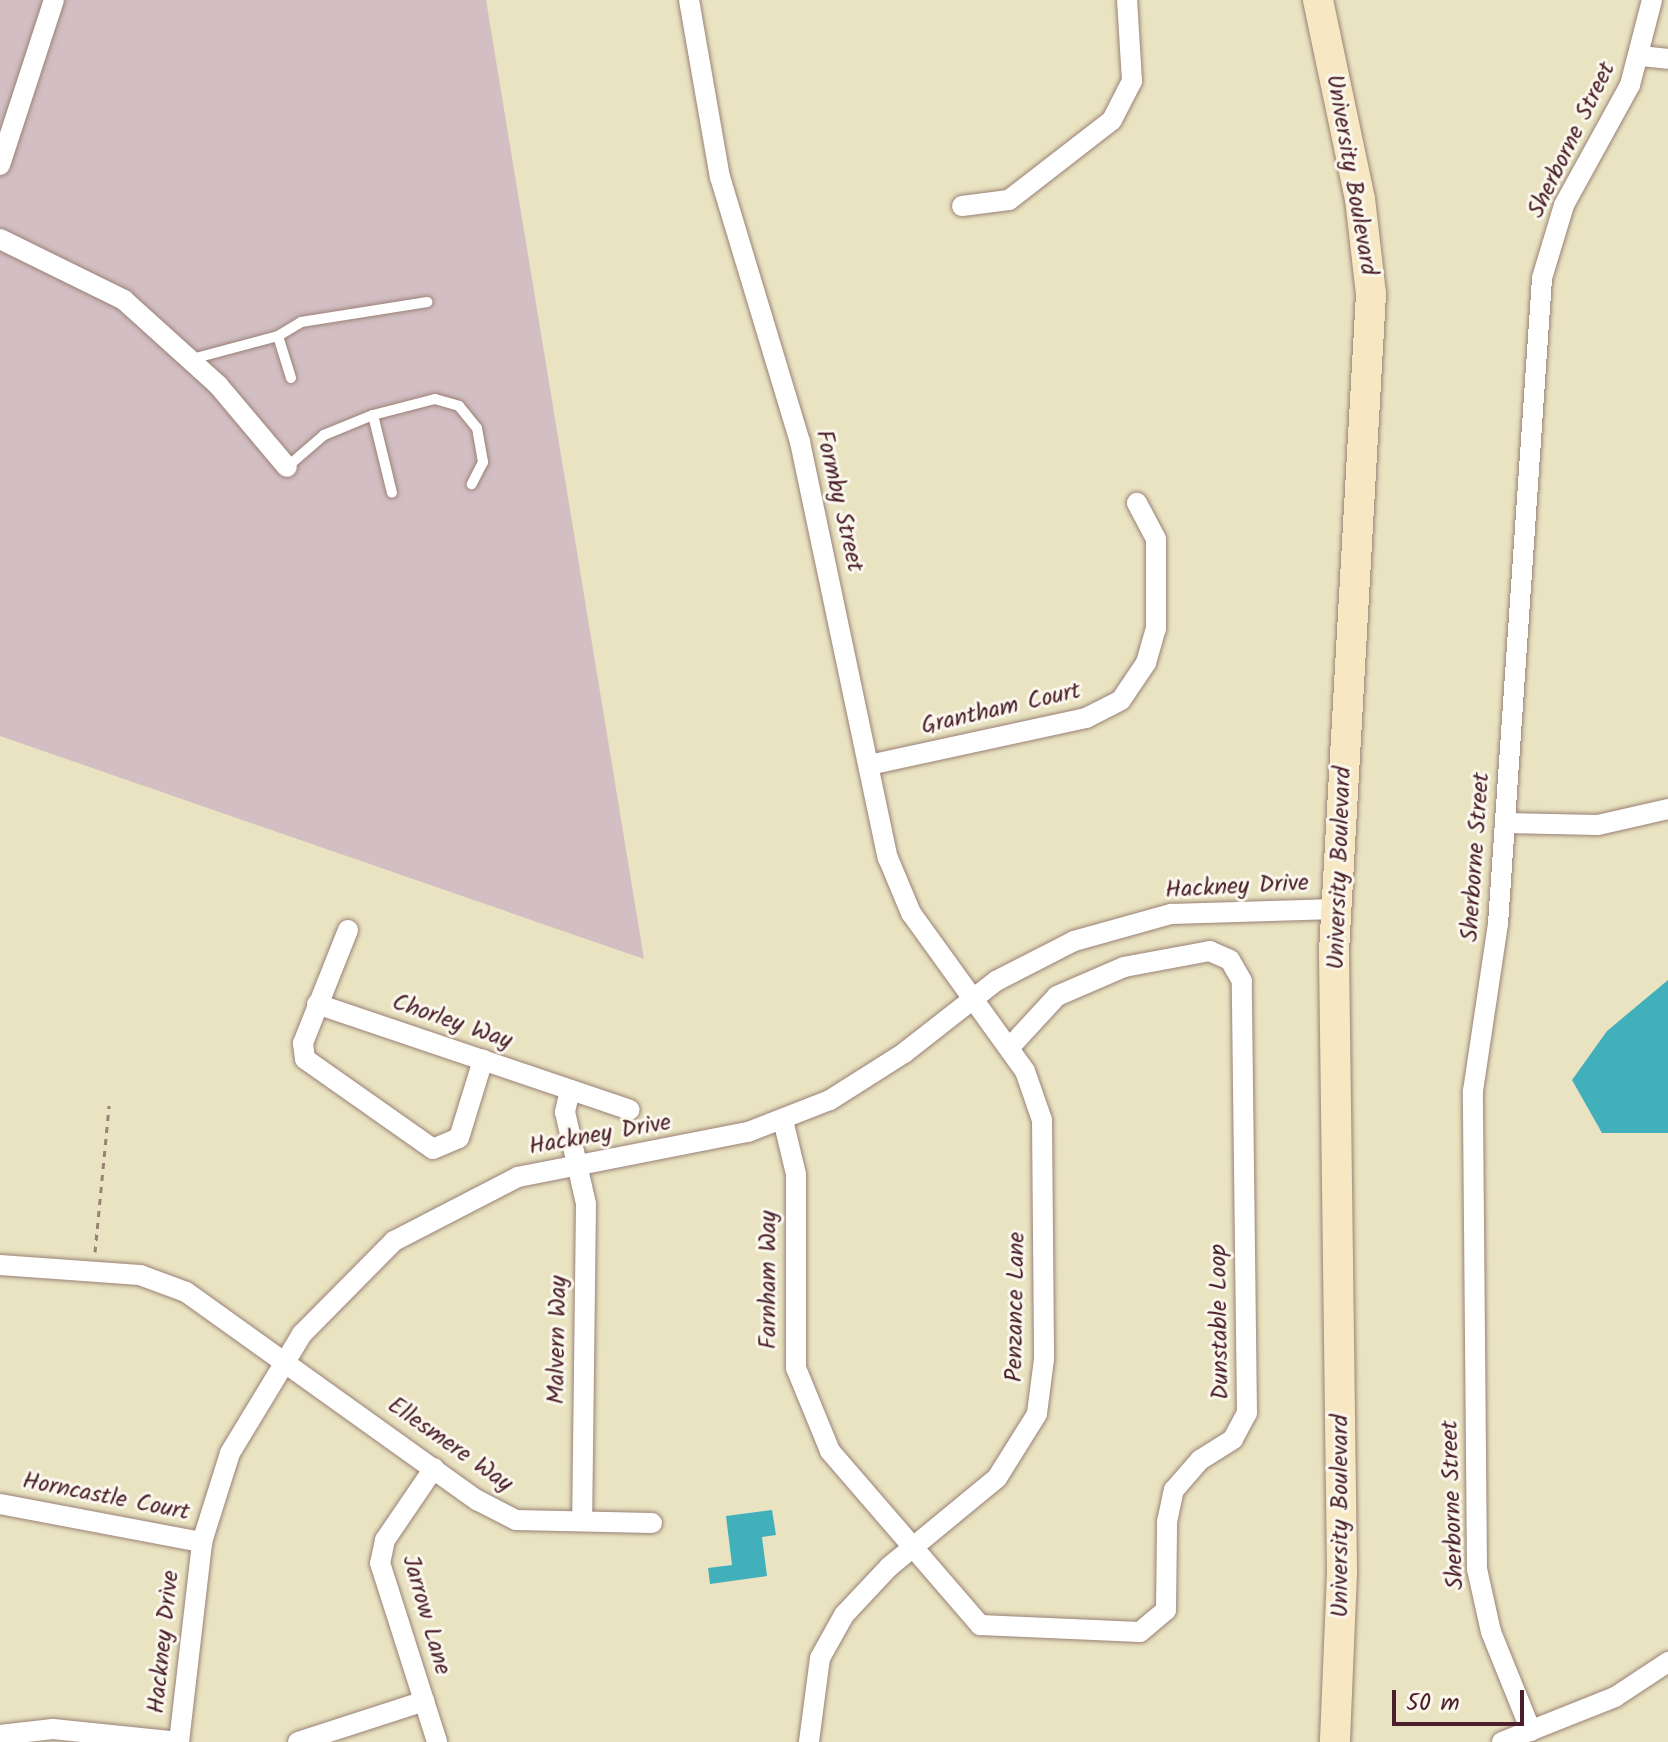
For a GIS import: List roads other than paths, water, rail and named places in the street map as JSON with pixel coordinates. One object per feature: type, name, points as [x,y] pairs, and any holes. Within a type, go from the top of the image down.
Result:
[{"type":"street","points":[[0,165],[54,0]]},
{"type":"street","name":"Formby Street","points":[[689,0],[723,190],[800,442],[897,886],[971,997]]},
{"type":"street","points":[[962,206],[1009,200],[1112,120],[1132,81],[1127,0]]},
{"type":"street","name":"University Boulevard","points":[[1318,0],[1358,186],[1371,294],[1336,909],[1342,1599],[1335,1742]]},
{"type":"street","name":"Sherborne Street","points":[[1531,1731],[1491,1632],[1475,1547],[1473,1091],[1505,823],[1542,278],[1564,205],[1641,56],[1652,0]]},
{"type":"street","points":[[1641,56],[1668,59]]},
{"type":"street","points":[[0,239],[124,300],[192,359],[287,467]]},
{"type":"street","name":"Grantham Court","points":[[869,765],[1086,718],[1121,700],[1146,663],[1156,629],[1156,539],[1137,503]]},
{"type":"street","points":[[1505,823],[1598,825],[1668,809]]},
{"type":"street","name":"Hackney Drive","points":[[179,1742],[202,1542],[230,1453],[284,1358],[344,1284],[418,1225],[518,1177],[580,1160],[706,1143],[783,1120],[868,1078],[971,997],[1034,959],[1130,923],[1212,909],[1336,909]]},
{"type":"street","points":[[348,930],[317,1004],[305,1059],[423,1146],[442,1148],[459,1138],[483,1060]]},
{"type":"street","name":"Dunstable Loop","points":[[912,1549],[980,1625],[1151,1628],[1166,1610],[1174,1490],[1200,1460],[1233,1439],[1247,1413],[1238,969],[1222,954],[1201,951],[1091,978],[1057,996],[1009,1048]]},
{"type":"street","name":"Penzance Lane","points":[[809,1742],[813,1683],[826,1644],[866,1589],[1015,1457],[1043,1384],[1042,1120],[1009,1048],[971,997]]},
{"type":"street","name":"Chorley Way","points":[[317,1004],[630,1110]]},
{"type":"street","points":[[570,1090],[565,1112],[580,1160]]},
{"type":"street","name":"Farnham Way","points":[[783,1120],[796,1174],[793,1338],[804,1397],[830,1451],[912,1549]]},
{"type":"street","name":"Malvern Way","points":[[580,1160],[582,1521]]},
{"type":"street","name":"Ellesmere Way","points":[[0,1265],[94,1271],[164,1282],[284,1358],[434,1468],[516,1520],[652,1523]]},
{"type":"street","name":"Jarrow Lane","points":[[434,1468],[381,1551],[437,1742]]},
{"type":"street","name":"Horncastle Court","points":[[0,1504],[202,1542]]},
{"type":"street","points":[[1502,1742],[1615,1697],[1668,1662]]},
{"type":"street","points":[[298,1742],[424,1701]]},
{"type":"street","points":[[0,1735],[53,1729],[179,1742]]},
{"type":"lane","points":[[192,359],[278,336],[301,322],[427,302]]},
{"type":"lane","points":[[278,336],[291,378]]},
{"type":"lane","points":[[287,467],[324,435],[373,415],[435,399],[459,406],[477,428],[483,462],[472,484]]},
{"type":"lane","points":[[373,415],[392,493]]},
{"type":"water","points":[[1668,980],[1668,1133],[1602,1133],[1572,1080],[1607,1031]]},
{"type":"water","points":[[772,1510],[776,1535],[762,1537],[767,1576],[710,1584],[708,1568],[732,1565],[726,1516]]}]
